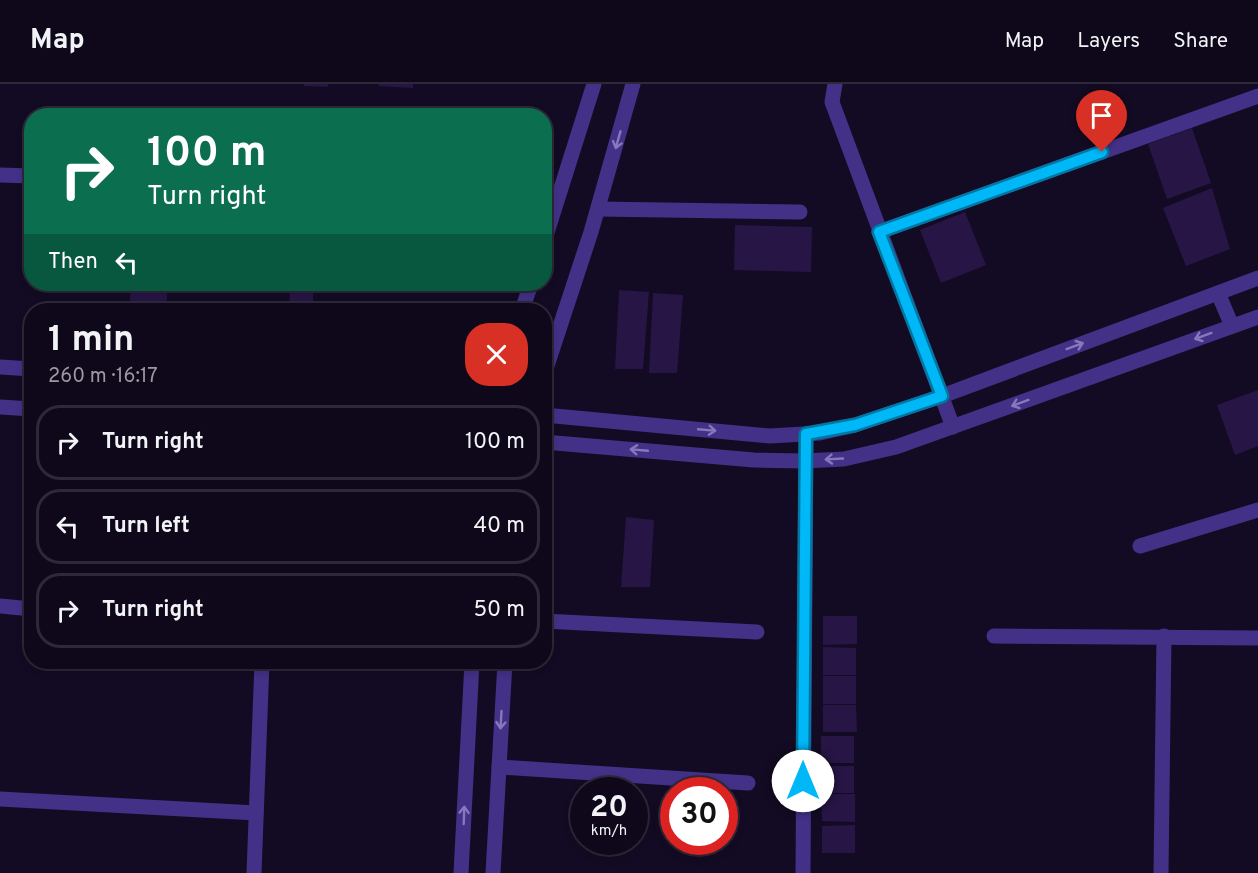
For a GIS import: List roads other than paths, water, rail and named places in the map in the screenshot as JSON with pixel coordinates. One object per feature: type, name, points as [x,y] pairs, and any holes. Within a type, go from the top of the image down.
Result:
[{"type":"street","points":[[552,201],[594,84]]},
{"type":"street","points":[[552,350],[598,209],[633,84]]},
{"type":"street","points":[[835,84],[831,102],[953,427]]},
{"type":"street","points":[[879,232],[1258,96]]},
{"type":"street","points":[[0,175],[24,176]]},
{"type":"street","points":[[598,209],[800,212]]},
{"type":"street","points":[[552,416],[770,436],[806,434],[855,425],[942,396],[1258,278]]},
{"type":"street","points":[[1218,293],[1232,326]]},
{"type":"street","points":[[552,443],[754,460],[844,459],[896,447],[1258,316]]},
{"type":"street","points":[[0,367],[24,368]]},
{"type":"street","points":[[0,407],[24,408]]},
{"type":"street","points":[[803,873],[804,460],[806,434]]},
{"type":"street","points":[[1140,546],[1258,510]]},
{"type":"street","points":[[0,606],[24,608]]},
{"type":"street","points":[[552,621],[757,632]]},
{"type":"street","points":[[994,636],[1258,638]]},
{"type":"street","points":[[1161,873],[1164,636]]},
{"type":"street","points":[[254,873],[262,669]]},
{"type":"street","points":[[461,873],[472,669]]},
{"type":"street","points":[[493,873],[504,669]]},
{"type":"street","points":[[499,767],[748,783]]},
{"type":"street","points":[[0,799],[256,813]]}]
